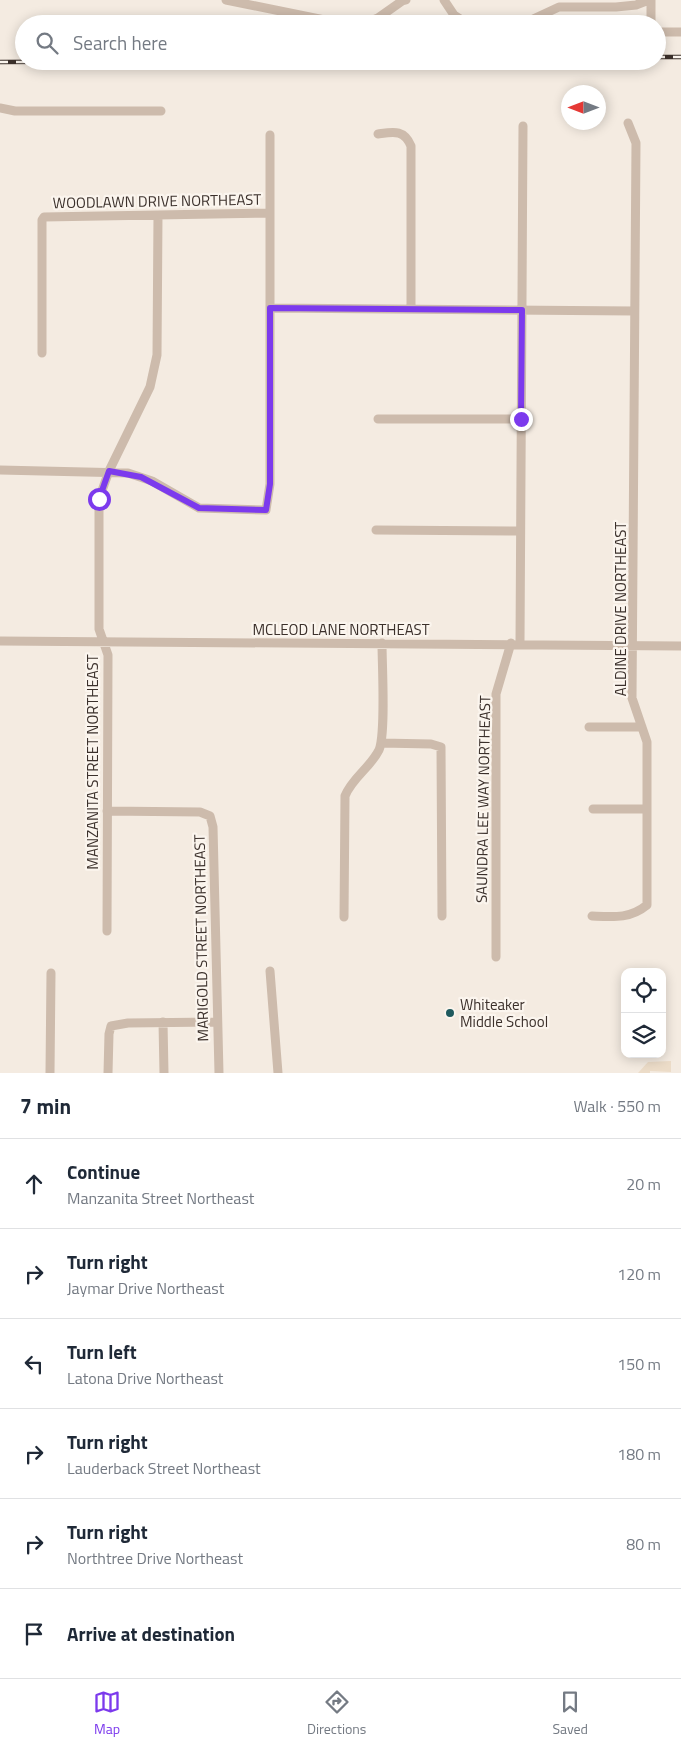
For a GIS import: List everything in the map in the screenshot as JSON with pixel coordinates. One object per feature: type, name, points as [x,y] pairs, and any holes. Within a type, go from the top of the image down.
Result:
[{"type":"street","points":[[226,0],[300,15]]},
{"type":"street","points":[[382,15],[406,0]]},
{"type":"street","points":[[444,0],[455,15]]},
{"type":"street","points":[[542,15],[559,7],[616,7],[636,5],[650,0],[651,15]]},
{"type":"street","points":[[666,32],[681,32]]},
{"type":"street","points":[[0,108],[14,111],[160,111]]},
{"type":"street","name":"ALDINE DRIVE NORTHEAST","points":[[592,916],[624,917],[637,913],[647,905],[647,742],[632,698],[636,143],[628,123]]},
{"type":"street","name":"SAUNDRA LEE WAY NORTHEAST","points":[[496,957],[496,694],[515,643],[520,531],[523,126]]},
{"type":"street","points":[[378,134],[400,132],[411,146],[411,309]]},
{"type":"street","points":[[0,470],[109,471],[128,473],[146,479],[199,508],[266,510],[270,484],[270,135]]},
{"type":"street","name":"WOODLAWN DRIVE NORTHEAST","points":[[42,353],[42,220],[44,217],[270,213]]},
{"type":"street","name":"MANZANITA STREET NORTHEAST","points":[[107,931],[108,655],[99,629],[99,499],[109,471],[150,388],[154,374],[157,355],[158,215]]},
{"type":"street","points":[[270,308],[634,311]]},
{"type":"street","points":[[378,419],[521,419]]},
{"type":"street","points":[[376,530],[520,531]]},
{"type":"street","name":"MCLEOD LANE NORTHEAST","points":[[0,641],[515,643],[681,646]]},
{"type":"street","points":[[344,917],[345,796],[352,783],[372,761],[381,743],[382,643]]},
{"type":"street","points":[[589,727],[642,727]]},
{"type":"street","points":[[381,743],[431,744],[442,747],[442,916]]},
{"type":"street","points":[[593,809],[647,808]]},
{"type":"street","name":"MARIGOLD STREET NORTHEAST","points":[[107,811],[200,812],[210,816],[213,827],[216,1022],[219,1073]]},
{"type":"street","points":[[270,971],[278,1073]]},
{"type":"street","points":[[50,1073],[51,973]]},
{"type":"street","points":[[108,1073],[111,1026],[117,1024],[163,1022],[216,1022]]},
{"type":"street","points":[[163,1022],[164,1073]]},
{"type":"shaded area","points":[[671,1061],[671,1072],[650,1071],[650,1073],[638,1073],[648,1062]]},
{"type":"railway","points":[[666,57],[681,57]]},
{"type":"railway","points":[[0,62],[15,62]]},
{"type":"place","name":"Whiteaker Middle School","points":[[450,1013]]},
{"type":"route","points":[[99,499],[101,488],[109,471],[128,473],[152,481],[199,508],[266,510],[270,484],[270,308],[522,310],[521,419]]}]
